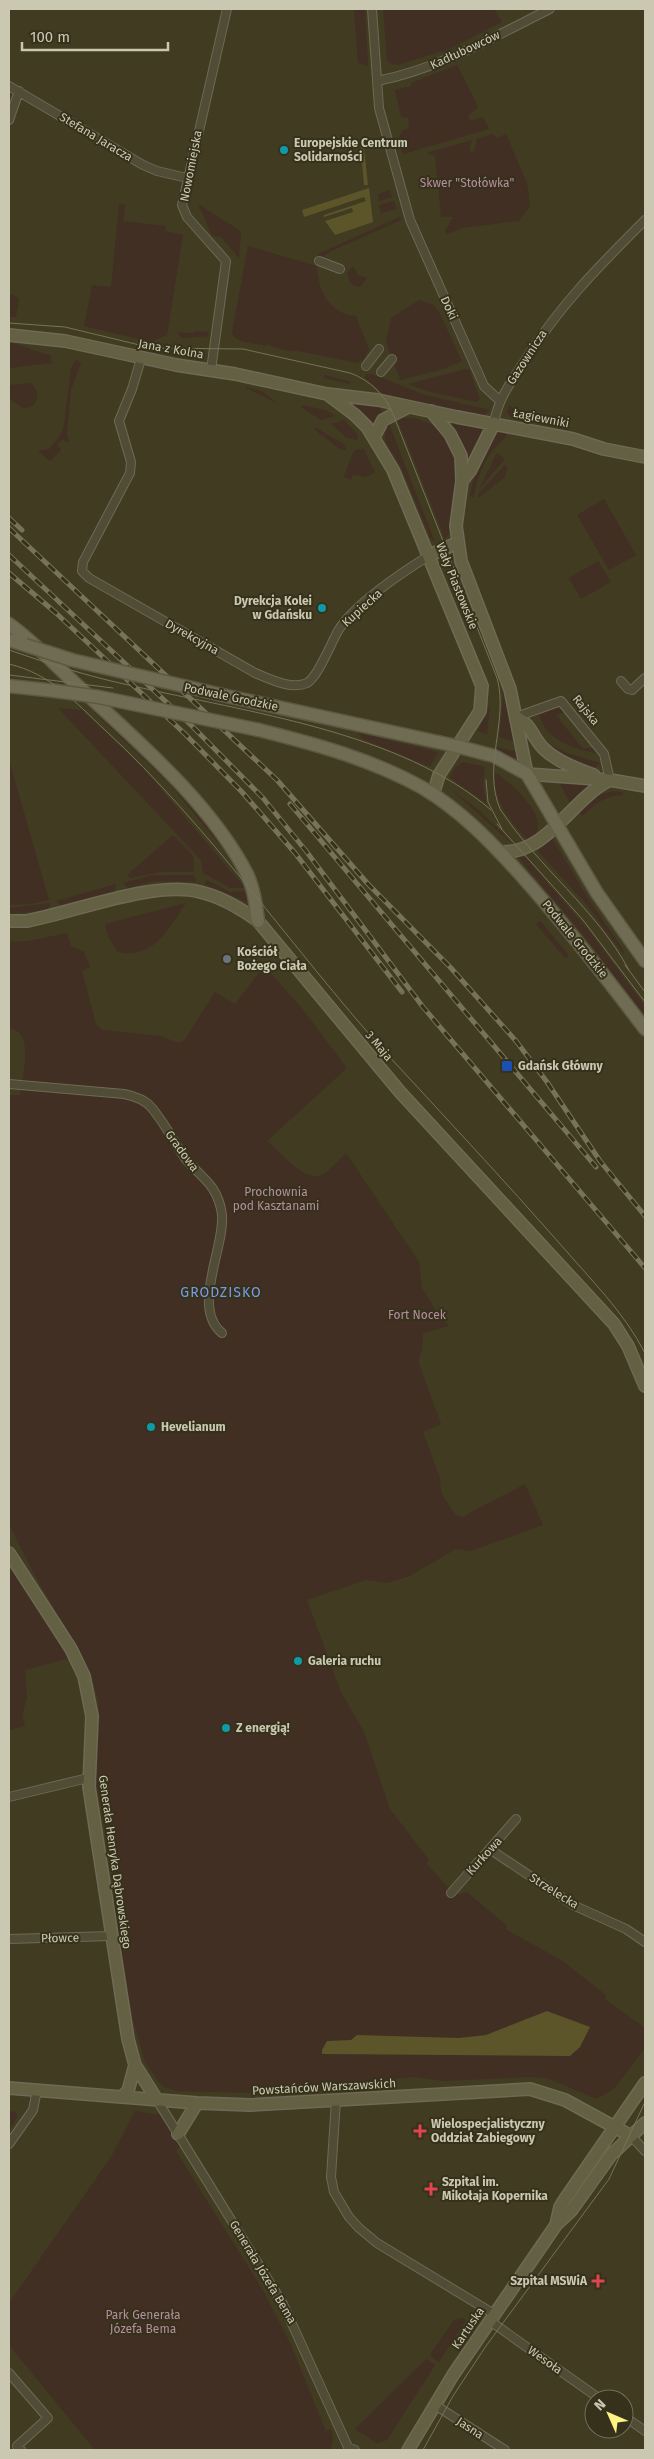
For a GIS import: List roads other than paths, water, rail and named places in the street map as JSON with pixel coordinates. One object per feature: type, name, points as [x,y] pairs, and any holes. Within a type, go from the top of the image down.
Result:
[{"type":"main road","name":"Jana z Kolna","points":[[9,335],[65,340],[141,359],[211,370],[328,394],[369,398],[408,407]]},
{"type":"main road","name":"Jana z Kolna","points":[[328,394],[355,415],[374,437]]},
{"type":"main road","points":[[374,437],[383,420],[408,407],[431,411]]},
{"type":"main road","name":"Wały Piastowskie","points":[[431,411],[457,446],[462,466],[456,526],[457,543],[461,561],[510,689],[527,774]]},
{"type":"main road","name":"Łagiewniki","points":[[431,411],[578,440],[604,449],[645,457]]},
{"type":"main road","name":"Wały Piastowskie","points":[[462,481],[470,471],[494,423]]},
{"type":"main road","name":"Wały Piastowskie","points":[[374,437],[393,470],[430,555],[482,686],[480,711],[456,746]]},
{"type":"main road","points":[[430,555],[457,543]]},
{"type":"main road","points":[[9,624],[166,769],[219,830],[232,847],[248,875],[255,897],[258,922]]},
{"type":"main road","name":"Podwale Grodzkie","points":[[9,640],[91,665],[456,746],[494,756],[527,774]]},
{"type":"main road","name":"Podwale Grodzkie","points":[[9,686],[99,697],[314,743],[364,760],[433,795],[467,820],[501,852],[562,921],[645,1029]]},
{"type":"main road","points":[[516,717],[526,722],[542,747],[553,756],[577,769],[610,780]]},
{"type":"main road","points":[[433,795],[439,775],[456,746]]},
{"type":"main road","points":[[527,774],[610,780],[645,786]]},
{"type":"main road","points":[[527,774],[597,893],[645,961]]},
{"type":"main road","points":[[501,852],[512,853],[527,848],[557,824],[590,792],[610,780]]},
{"type":"main road","name":"3 Maja","points":[[9,921],[27,921],[157,890],[182,889],[217,897],[236,906],[258,922],[277,942],[400,1092],[614,1324],[628,1346],[645,1386]]},
{"type":"main road","name":"Generała Henryka Dąbrowskiego","points":[[9,1553],[71,1649],[84,1676],[92,1716],[88,1778],[128,2039],[135,2065],[157,2100]]},
{"type":"main road","points":[[122,2097],[128,2091],[135,2065]]},
{"type":"main road","name":"Kartuska","points":[[556,2225],[560,2207],[645,2083]]},
{"type":"main road","name":"Powstańców Warszawskich","points":[[9,2088],[197,2103],[258,2105],[530,2089],[565,2100],[631,2136]]},
{"type":"main road","points":[[178,2134],[197,2103]]},
{"type":"main road","name":"Kartuska","points":[[408,2450],[492,2317],[556,2225],[571,2211],[611,2155],[645,2123]]},
{"type":"street","name":"Nowomiejska","points":[[211,370],[226,261],[187,217],[182,205],[227,9]]},
{"type":"street","name":"Doki","points":[[372,9],[381,116],[408,210],[418,240],[484,386],[499,400]]},
{"type":"street","name":"Kadłubowców","points":[[377,81],[421,70],[447,60],[550,9]]},
{"type":"street","name":"Stefana Jaracza","points":[[9,86],[143,165],[157,171],[187,178]]},
{"type":"street","points":[[9,120],[19,91]]},
{"type":"street","name":"Gazownicza","points":[[494,423],[499,400],[541,334],[570,297],[645,220]]},
{"type":"street","points":[[319,261],[340,269]]},
{"type":"street","points":[[366,366],[378,349]]},
{"type":"street","name":"Dyrekcyjna","points":[[141,359],[132,390],[119,421],[131,462],[130,472],[82,565],[82,571],[103,588],[255,673],[293,685],[304,684],[313,678]]},
{"type":"street","points":[[381,372],[392,359]]},
{"type":"street","name":"Kupiecka","points":[[313,678],[340,628],[352,614],[414,565],[430,555]]},
{"type":"street","points":[[621,681],[628,689],[632,690],[645,678]]},
{"type":"street","name":"Rajska","points":[[516,717],[560,701],[604,754],[610,780]]},
{"type":"street","name":"Gradowa","points":[[9,1084],[124,1094],[137,1097],[152,1107],[186,1159],[210,1184],[218,1198],[222,1217],[211,1276],[210,1304],[214,1324],[222,1333]]},
{"type":"street","points":[[9,1797],[88,1778]]},
{"type":"street","name":"Kurkowa","points":[[451,1893],[491,1850],[516,1818]]},
{"type":"street","name":"Strzelecka","points":[[491,1850],[575,1906],[618,1926],[645,1942]]},
{"type":"street","name":"Płowce","points":[[9,1939],[111,1936]]},
{"type":"street","points":[[9,2144],[33,2110],[37,2090]]},
{"type":"street","name":"Generała Józefa Bema","points":[[157,2100],[283,2304],[350,2449]]},
{"type":"street","name":"Wesoła","points":[[336,2100],[331,2177],[334,2192],[359,2228],[377,2243],[492,2317],[587,2389]]},
{"type":"street","points":[[631,2136],[645,2151]]},
{"type":"street","points":[[9,2373],[48,2418],[17,2446],[21,2450]]},
{"type":"street","name":"Jasna","points":[[435,2405],[504,2450]]},
{"type":"street","points":[[634,2423],[645,2431]]},
{"type":"tram line","points":[[9,323],[65,327],[152,348],[243,349],[350,373],[376,389],[386,401],[393,414],[497,678],[500,694],[500,711],[494,776],[495,793],[500,809],[515,830],[600,927],[616,948],[629,970]]},
{"type":"tram line","points":[[9,650],[101,679],[273,716],[368,743],[413,761],[454,783],[491,810]]},
{"type":"tram line","points":[[9,664],[37,674],[61,690],[143,767],[180,806],[350,1012],[518,1196],[606,1297],[637,1338],[645,1353]]},
{"type":"tram line","points":[[9,675],[113,688]]},
{"type":"tram line","points":[[486,780],[488,802],[502,829]]},
{"type":"tram line","points":[[497,824],[583,920],[645,1002]]},
{"type":"tram line","points":[[625,965],[645,992]]},
{"type":"tram line","points":[[423,2450],[453,2396],[486,2346],[609,2179],[645,2102]]},
{"type":"railway","points":[[9,518],[22,530]]},
{"type":"railway","points":[[9,528],[277,780],[368,884],[451,968],[516,1041],[547,1082],[600,1161],[645,1216]]},
{"type":"railway","points":[[9,555],[193,727],[263,798],[306,851],[423,1007],[645,1268]]},
{"type":"railway","points":[[9,573],[56,613],[185,734],[242,792],[295,853],[402,992]]},
{"type":"railway","points":[[290,804],[596,1167]]},
{"type":"place","name":"Europejskie Centrum Solidarności","points":[[284,150]]},
{"type":"place","name":"Dyrekcja Kolei w Gdańsku","points":[[322,608]]},
{"type":"place","name":"Kościół Bożego Ciała","points":[[227,959]]},
{"type":"place","name":"Gdańsk Główny","points":[[507,1066]]},
{"type":"place","name":"Hevelianum","points":[[151,1427]]},
{"type":"place","name":"Galeria ruchu","points":[[298,1661]]},
{"type":"place","name":"Z energią!","points":[[226,1728]]},
{"type":"place","name":"Wielospecjalistyczny Oddział Zabiegowy","points":[[420,2131]]},
{"type":"place","name":"Szpital im. Mikołaja Kopernika","points":[[431,2189]]},
{"type":"place","name":"Szpital MSWiA","points":[[598,2281]]},
{"type":"district","name":"GRODZISKO","points":[[221,1292]]},
{"type":"park label","name":"Skwer \"Stołówka\"","points":[[467,183]]},
{"type":"park label","name":"Prochownia pod Kasztanami","points":[[276,1199]]},
{"type":"park label","name":"Fort Nocek","points":[[417,1315]]},
{"type":"park label","name":"Park Generała Józefa Bema","points":[[143,2322]]}]
